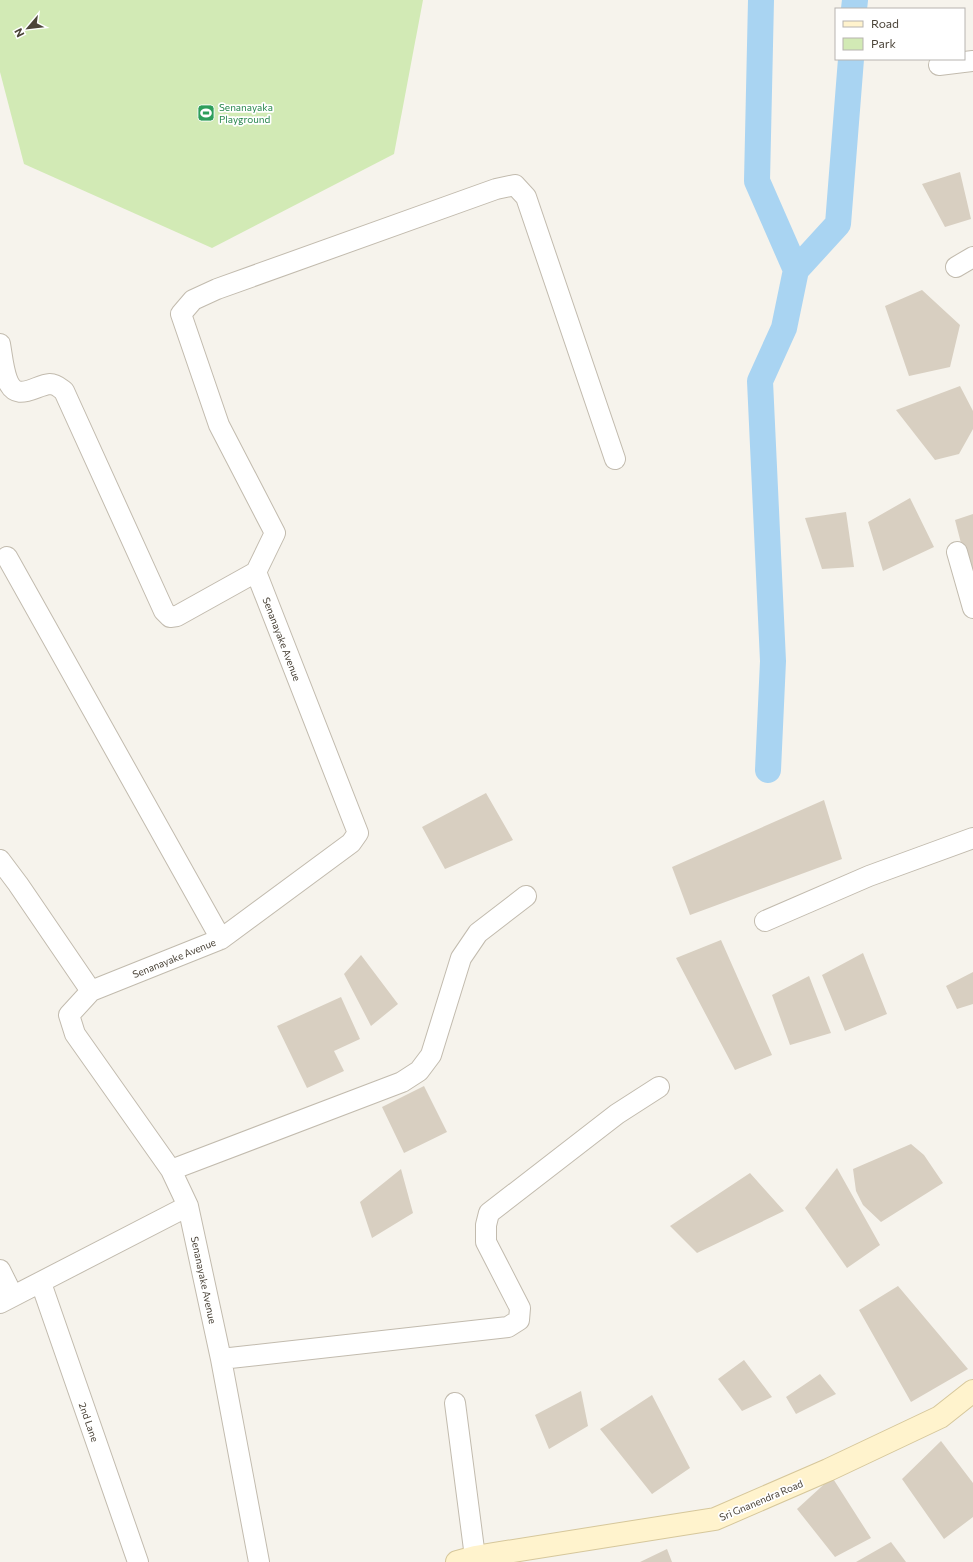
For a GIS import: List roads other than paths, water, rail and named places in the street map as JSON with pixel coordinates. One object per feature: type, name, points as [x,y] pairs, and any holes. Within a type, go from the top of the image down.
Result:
[{"type":"street","points":[[939,65],[973,61]]},
{"type":"street","points":[[0,344],[7,380],[15,390],[26,392],[50,384],[58,386],[64,391],[164,611],[170,617],[177,616],[256,572],[275,533],[219,426],[182,314],[193,300],[217,289],[496,189],[515,185],[526,196],[615,459]]},
{"type":"street","points":[[956,267],[973,257]]},
{"type":"street","points":[[957,552],[973,608]]},
{"type":"street","points":[[8,557],[221,939]]},
{"type":"street","name":"Senanayake Avenue","points":[[256,572],[358,833],[351,843],[221,939],[91,991],[69,1015],[75,1034],[171,1170],[188,1206],[221,1359],[259,1562]]},
{"type":"street","points":[[765,921],[869,876],[973,838]]},
{"type":"street","points":[[0,860],[91,991]]},
{"type":"street","points":[[171,1170],[402,1082],[419,1071],[431,1055],[461,958],[478,933],[526,896]]},
{"type":"street","points":[[221,1359],[508,1327],[514,1324],[519,1320],[520,1308],[486,1242],[486,1224],[489,1213],[617,1114],[659,1087]]},
{"type":"street","points":[[0,1270],[6,1300],[188,1206]]},
{"type":"street","name":"2nd Lane","points":[[41,1283],[138,1562]]},
{"type":"street","name":"Sri Gnanendra Road","points":[[466,1559],[715,1519],[828,1470],[940,1417],[973,1391]]},
{"type":"street","points":[[455,1403],[466,1559]]},
{"type":"waterway","points":[[761,0],[757,181],[796,270],[784,328],[760,381],[773,661],[768,770]]},
{"type":"waterway","points":[[854,8],[855,0]]},
{"type":"waterway","points":[[796,270],[838,224],[851,60]]},
{"type":"place","name":"Senanayaka Playground","points":[[206,113]]}]
